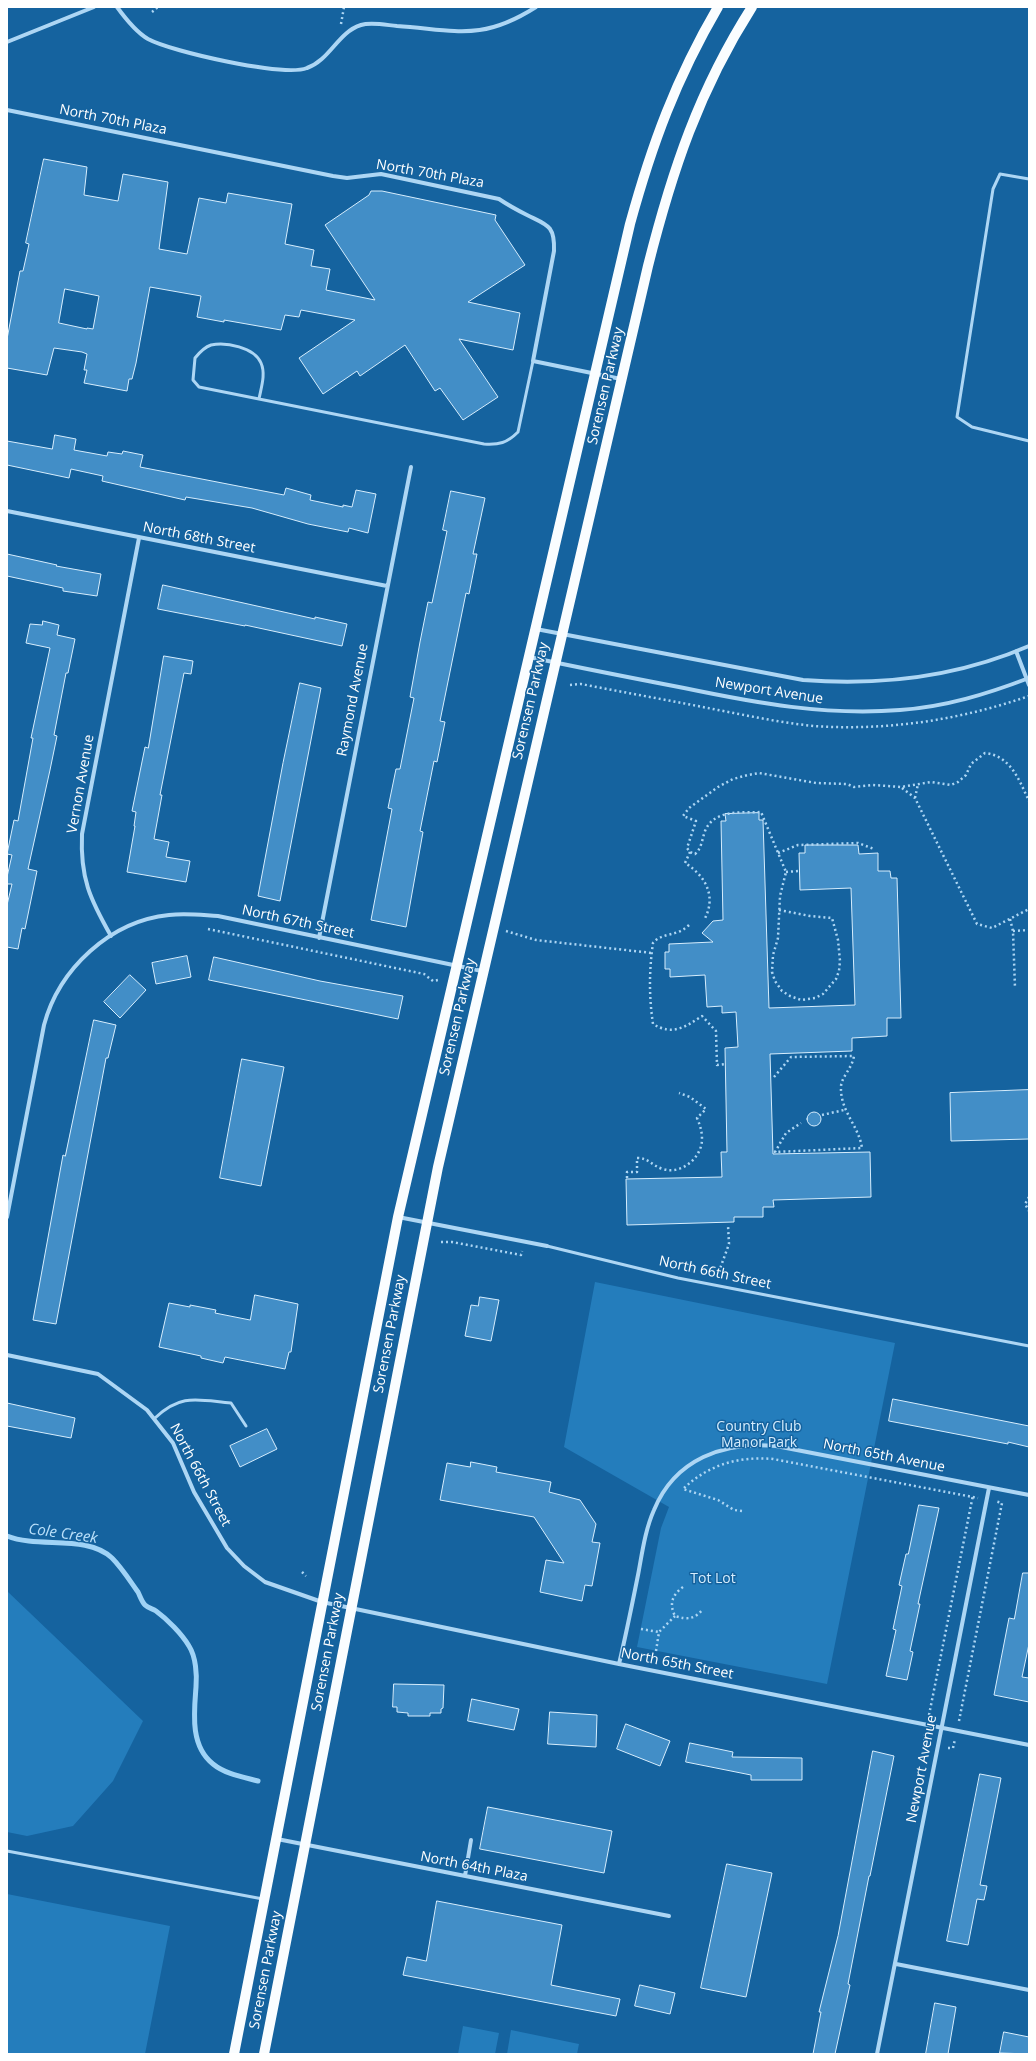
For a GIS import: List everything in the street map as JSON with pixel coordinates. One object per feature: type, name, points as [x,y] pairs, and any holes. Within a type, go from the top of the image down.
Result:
[{"type":"main road","name":"Sorensen Parkway","points":[[234,2054],[275,1838],[398,1217],[595,373],[646,165],[662,119],[683,71],[718,7]]},
{"type":"main road","name":"Sorensen Parkway","points":[[264,2054],[426,1222],[554,663],[623,379],[650,258],[678,159],[709,82],[721,58],[752,7]]},
{"type":"street","points":[[7,42],[94,7]]},
{"type":"street","points":[[117,7],[127,21],[148,39],[170,47],[256,66],[291,71],[302,70],[320,62],[348,32],[360,25],[372,24],[452,32],[482,30],[506,24],[536,7]]},
{"type":"street","name":"North 70th Plaza","points":[[7,110],[333,176],[347,178],[381,174],[499,199],[513,208],[542,221],[549,228],[554,239],[554,251],[533,361]]},
{"type":"street","points":[[533,361],[623,379]]},
{"type":"street","name":"Raymond Avenue","points":[[319,938],[410,467]]},
{"type":"street","name":"North 68th Street","points":[[7,511],[387,586]]},
{"type":"street","name":"Vernon Avenue","points":[[112,936],[90,896],[84,874],[82,834],[139,538]]},
{"type":"street","name":"Newport Avenue","points":[[536,629],[803,680],[833,682],[863,683],[960,670],[989,662],[1029,646]]},
{"type":"street","points":[[1016,651],[1028,678],[1029,685]]},
{"type":"street","name":"Newport Avenue","points":[[529,657],[772,706],[838,712],[901,710],[941,705],[979,696],[1028,678]]},
{"type":"street","name":"North 67th Street","points":[[112,936],[132,924],[149,918],[191,913],[218,916],[483,972]]},
{"type":"street","points":[[7,1217],[48,1011],[53,998],[71,970],[96,945],[112,936]]},
{"type":"street","name":"North 66th Street","points":[[398,1217],[547,1246]]},
{"type":"street","name":"North 66th Street","points":[[7,1354],[98,1374],[147,1410],[173,1442],[194,1492],[227,1548],[244,1566],[265,1582],[322,1602]]},
{"type":"street","name":"North 65th Avenue","points":[[619,1664],[653,1511],[661,1495],[674,1479],[690,1465],[705,1456],[722,1449],[748,1445],[776,1446],[1029,1496]]},
{"type":"street","name":"Newport Avenue","points":[[878,2054],[989,1488]]},
{"type":"street","name":"North 65th Street","points":[[322,1602],[619,1664],[1029,1745]]},
{"type":"street","name":"North 64th Plaza","points":[[275,1838],[669,1916]]},
{"type":"street","points":[[465,1876],[471,1840]]},
{"type":"street","points":[[896,1964],[1029,1990]]},
{"type":"lane","points":[[1029,178],[1000,174],[993,189],[957,417],[972,427],[1029,441]]},
{"type":"lane","points":[[259,399],[263,377],[261,362],[253,353],[224,344],[210,346],[195,358],[193,380],[199,387],[259,399],[484,444],[500,445],[509,440],[518,432],[533,361]]},
{"type":"lane","name":"North 66th Street","points":[[547,1246],[715,1285],[1029,1346]]},
{"type":"lane","points":[[155,1418],[167,1407],[177,1401],[192,1400],[231,1403],[246,1426]]},
{"type":"lane","points":[[7,1851],[264,1899]]},
{"type":"path","points":[[152,12],[158,7]]},
{"type":"path","points":[[344,7],[341,24],[348,32]]},
{"type":"path","points":[[570,685],[581,684],[789,723],[854,726]]},
{"type":"path","points":[[779,910],[810,916],[832,918],[838,940],[839,971],[830,987],[815,998],[801,1000],[790,996],[782,991],[775,981],[772,972],[773,955],[778,938],[779,910],[780,896],[786,872],[761,812],[722,814],[711,822],[705,830],[699,850],[695,854],[686,848],[696,821],[684,816],[689,808],[718,787],[740,777],[759,773],[816,783],[847,784],[854,787],[873,785],[901,788],[931,782],[951,785],[958,782],[980,756],[985,753],[991,754],[1010,764],[1029,801]]},
{"type":"path","points":[[915,798],[918,784]]},
{"type":"path","points":[[901,788],[915,798],[977,924],[992,928],[1029,909]]},
{"type":"path","points":[[778,853],[798,845],[858,843],[874,849]]},
{"type":"path","points":[[690,852],[685,863],[701,875],[709,892],[708,912],[704,920]]},
{"type":"path","points":[[786,872],[799,871]]},
{"type":"path","points":[[1010,918],[1013,932],[1014,988]]},
{"type":"path","points":[[689,925],[683,931],[657,938],[653,943],[650,1006],[653,1024],[659,1028],[670,1030],[683,1029],[702,1016],[716,1031],[716,1065],[725,1064]]},
{"type":"path","points":[[208,929],[424,974],[433,981],[438,980]]},
{"type":"path","points":[[1013,932],[1029,930]]},
{"type":"path","points":[[506,931],[536,940],[652,953]]},
{"type":"path","points":[[774,1077],[791,1057],[854,1056],[852,1066],[842,1079],[841,1086],[844,1110],[856,1129],[861,1140],[862,1148],[775,1152],[786,1133],[801,1124]]},
{"type":"path","points":[[627,1178],[627,1172],[637,1172],[637,1158],[644,1158],[663,1169],[672,1170],[687,1166],[697,1155],[702,1139],[697,1118],[706,1109],[690,1097],[679,1093]]},
{"type":"path","points":[[822,1115],[844,1110]]},
{"type":"path","points":[[1029,1197],[1025,1204],[1029,1211]]},
{"type":"path","points":[[715,1285],[729,1244],[728,1225]]},
{"type":"path","points":[[441,1242],[452,1242],[521,1255],[525,1241]]},
{"type":"path","points":[[742,1511],[734,1510],[718,1500],[682,1489],[694,1478],[707,1470],[736,1460],[757,1458],[972,1497],[931,1705]]},
{"type":"path","points":[[961,1711],[1002,1502]]},
{"type":"path","points":[[302,1572],[306,1576]]},
{"type":"path","points":[[676,1616],[671,1605],[673,1597],[683,1587]]},
{"type":"path","points":[[676,1616],[689,1619],[698,1616],[703,1609]]},
{"type":"path","points":[[656,1650],[659,1632],[676,1616]]},
{"type":"path","points":[[641,1629],[659,1632]]},
{"type":"green space","name":"Country Club Manor Park","points":[[595,1282],[895,1343],[827,1684],[637,1647],[661,1528],[669,1507],[564,1447]]},
{"type":"green space","points":[[7,1591],[143,1721],[113,1781],[73,1826],[27,1836],[7,1832]]},
{"type":"green space","points":[[7,1894],[170,1926],[145,2054],[7,2054]]},
{"type":"green space","points":[[463,2026],[499,2033],[495,2054],[458,2054]]},
{"type":"green space","points":[[511,2030],[579,2044],[577,2054],[507,2054]]},
{"type":"building","points":[[44,159],[87,167],[84,195],[118,201],[123,174],[168,182],[159,249],[187,254],[199,198],[226,203],[228,193],[292,204],[285,244],[314,250],[311,266],[330,269],[326,290],[375,300],[325,225],[369,195],[371,191],[382,191],[496,215],[495,220],[525,265],[468,302],[520,313],[513,350],[459,339],[498,397],[463,420],[440,388],[435,391],[405,345],[360,376],[357,371],[323,394],[299,358],[355,320],[301,310],[299,317],[285,315],[281,330],[224,320],[224,322],[197,317],[201,296],[150,287],[136,363],[132,379],[129,379],[127,391],[84,383],[87,370],[84,370],[87,354],[82,352],[54,348],[47,375],[7,368],[7,339],[20,271],[23,271],[29,244],[26,243]],"holes":[[[65,289],[99,296],[93,329],[59,323]]]},
{"type":"building","points":[[55,435],[76,439],[74,450],[107,456],[108,452],[122,454],[123,451],[143,455],[140,467],[284,495],[286,488],[311,495],[310,500],[343,507],[343,505],[352,507],[356,490],[376,494],[368,533],[349,528],[348,532],[308,524],[252,508],[186,497],[185,500],[102,481],[103,476],[71,469],[69,478],[7,465],[7,441],[52,449]]},
{"type":"building","points":[[451,491],[485,498],[473,554],[477,554],[469,594],[466,593],[440,721],[445,722],[437,762],[434,761],[420,831],[423,832],[406,927],[371,920],[392,809],[388,808],[396,769],[400,769],[414,698],[410,697],[420,642],[428,602],[432,603],[447,531],[443,530]]},
{"type":"building","points":[[7,554],[57,565],[56,566],[101,574],[97,596],[63,591],[63,588],[7,576]]},
{"type":"building","points":[[163,585],[315,619],[315,617],[347,624],[342,646],[245,625],[158,609]]},
{"type":"building","points":[[43,621],[59,625],[57,635],[75,639],[68,673],[66,673],[54,735],[57,736],[28,869],[37,871],[25,929],[22,928],[18,949],[7,947],[7,905],[12,884],[7,884],[7,877],[12,855],[7,854],[14,820],[18,821],[33,738],[31,738],[50,648],[26,643],[30,624],[42,625]]},
{"type":"building","points":[[164,656],[193,661],[191,674],[184,673],[160,795],[162,795],[154,839],[169,842],[166,857],[190,861],[186,882],[127,872],[135,826],[136,812],[132,811],[145,747],[148,748]]},
{"type":"building","points":[[300,683],[321,688],[280,901],[258,896],[283,763]]},
{"type":"building","points":[[759,813],[759,820],[763,820],[769,1008],[855,1005],[851,888],[800,890],[799,853],[805,853],[805,845],[858,845],[859,854],[878,853],[878,871],[890,871],[891,878],[897,878],[901,1018],[887,1018],[887,1036],[852,1038],[852,1051],[770,1054],[773,1154],[870,1152],[871,1197],[773,1200],[774,1207],[763,1207],[763,1217],[734,1217],[734,1222],[627,1225],[626,1179],[722,1177],[721,1152],[727,1152],[725,1048],[738,1047],[736,1012],[722,1013],[722,1006],[707,1007],[705,975],[670,977],[670,969],[665,969],[665,952],[669,952],[669,944],[713,942],[702,933],[713,921],[723,920],[721,821],[726,821],[725,814]]},
{"type":"building","points":[[187,956],[191,977],[156,984],[152,963]]},
{"type":"building","points":[[214,957],[320,981],[403,996],[398,1019],[209,980]]},
{"type":"building","points":[[130,975],[146,990],[120,1018],[104,1002]]},
{"type":"building","points":[[94,1020],[116,1025],[108,1058],[106,1058],[56,1324],[33,1320],[63,1155],[65,1156]]},
{"type":"building","points":[[242,1059],[284,1067],[261,1186],[220,1178]]},
{"type":"building","points":[[1029,1090],[1029,1139],[951,1141],[950,1093]]},
{"type":"building","points":[[811,1112],[817,1112],[821,1116],[821,1122],[817,1126],[811,1126],[807,1122],[807,1116]]},
{"type":"building","points":[[255,1295],[298,1304],[291,1352],[289,1352],[285,1369],[225,1357],[223,1363],[201,1358],[201,1356],[159,1347],[169,1303],[216,1310],[215,1313],[250,1320]]},
{"type":"building","points":[[480,1297],[499,1300],[491,1341],[465,1336],[471,1305],[478,1306]]},
{"type":"building","points":[[893,1399],[1029,1426],[1029,1447],[889,1421]]},
{"type":"building","points":[[7,1403],[75,1418],[71,1438],[7,1426]]},
{"type":"building","points":[[267,1429],[277,1449],[240,1467],[230,1446]]},
{"type":"building","points":[[471,1462],[497,1467],[496,1472],[551,1482],[549,1492],[580,1500],[596,1524],[592,1542],[600,1543],[592,1586],[585,1585],[582,1601],[540,1592],[546,1560],[564,1563],[534,1517],[440,1500],[447,1463],[470,1467]]},
{"type":"building","points":[[919,1505],[939,1508],[918,1604],[920,1604],[910,1651],[913,1652],[907,1680],[886,1676],[896,1630],[893,1629],[902,1586],[899,1585],[906,1554],[908,1554]]},
{"type":"building","points":[[1023,1573],[1029,1573],[1029,1644],[1022,1677],[1029,1678],[1029,1702],[994,1695],[1009,1618],[1014,1619]]},
{"type":"building","points":[[394,1684],[444,1685],[443,1708],[441,1709],[441,1713],[430,1713],[430,1716],[408,1716],[408,1713],[397,1712],[397,1707],[393,1707]]},
{"type":"building","points":[[472,1699],[519,1709],[514,1730],[468,1721]]},
{"type":"building","points":[[550,1712],[597,1715],[596,1747],[548,1744]]},
{"type":"building","points":[[626,1724],[670,1741],[660,1766],[617,1749]]},
{"type":"building","points":[[690,1743],[733,1752],[732,1757],[802,1758],[802,1780],[751,1780],[751,1775],[686,1762]]},
{"type":"building","points":[[873,1751],[894,1756],[848,1984],[850,1985],[835,2054],[813,2054],[821,2012],[819,2012],[838,1936]]},
{"type":"building","points":[[980,1774],[1001,1778],[980,1885],[987,1886],[984,1900],[977,1899],[968,1945],[947,1941]]},
{"type":"building","points":[[488,1807],[612,1831],[604,1873],[480,1849]]},
{"type":"building","points":[[727,1864],[772,1873],[746,1997],[701,1988]]},
{"type":"building","points":[[437,1901],[562,1925],[551,1985],[620,1999],[616,2016],[403,1975],[407,1957],[426,1961]]},
{"type":"building","points":[[640,1985],[675,1993],[670,2014],[635,2006]]},
{"type":"building","points":[[935,2003],[956,2007],[948,2054],[926,2054]]},
{"type":"building","points":[[1004,2032],[1029,2037],[1029,2054],[1000,2053]]},
{"type":"waterway","name":"Cole Creek","points":[[7,1536],[33,1542],[89,1546],[112,1558],[123,1570],[138,1592],[144,1604],[156,1611],[169,1622],[186,1641],[191,1650],[195,1661],[196,1672],[194,1718],[200,1748],[213,1764],[223,1770],[234,1775],[258,1781]]},
{"type":"park label","name":"Tot Lot","points":[[713,1579]]}]
